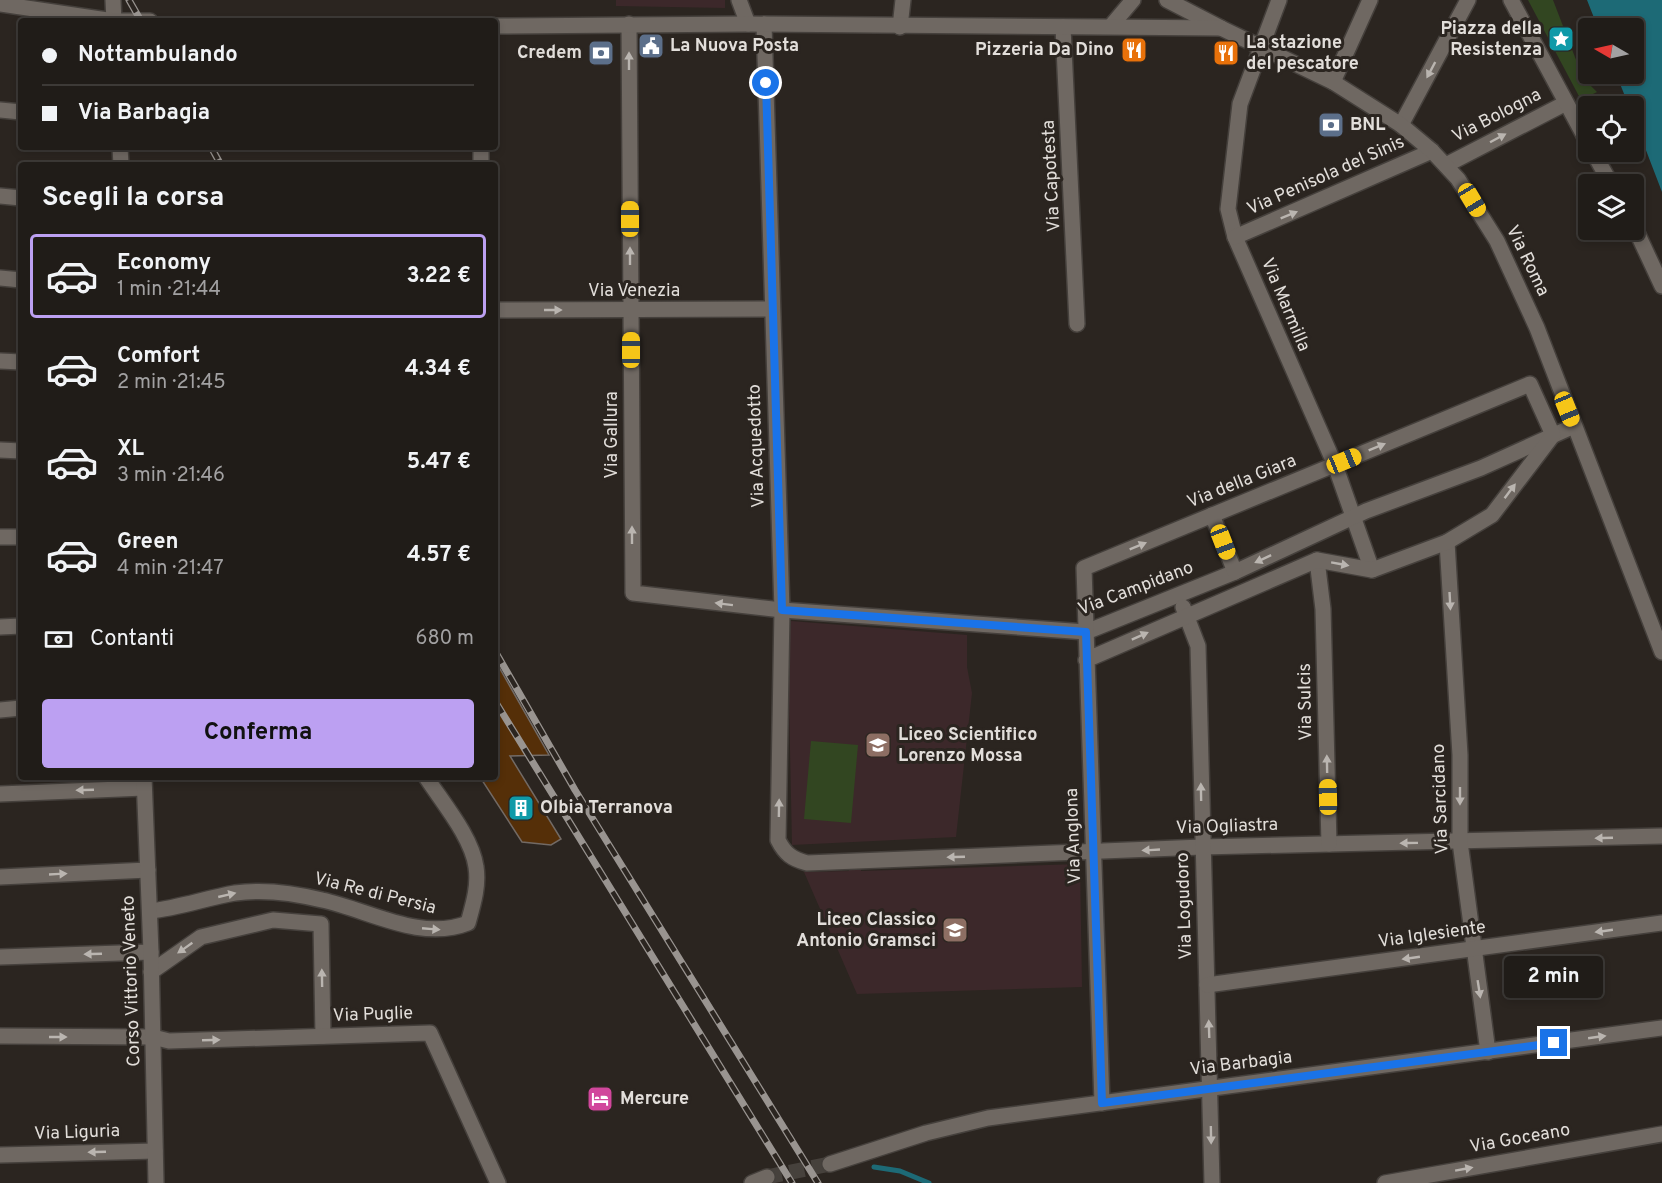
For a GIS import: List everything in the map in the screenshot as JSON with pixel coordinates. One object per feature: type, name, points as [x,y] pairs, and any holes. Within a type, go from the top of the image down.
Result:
[{"type":"street","points":[[113,0],[114,18]]},
{"type":"street","points":[[738,0],[748,24]]},
{"type":"street","points":[[900,27],[903,0]]},
{"type":"street","points":[[1111,26],[1133,0]]},
{"type":"street","name":"Via Roma","points":[[1167,0],[1333,82],[1401,125],[1446,165],[1472,200],[1518,282],[1662,652]]},
{"type":"street","name":"Via Marmilla","points":[[1279,0],[1240,104],[1228,209],[1235,237],[1335,465],[1372,570]]},
{"type":"street","points":[[1333,82],[1370,0]]},
{"type":"street","points":[[1401,125],[1468,0]]},
{"type":"street","points":[[1511,0],[1578,125]]},
{"type":"street","points":[[0,4],[94,18]]},
{"type":"street","name":"Via Gallura","points":[[629,24],[633,593]]},
{"type":"street","points":[[498,26],[764,24],[900,27],[1221,28]]},
{"type":"street","name":"Via Acquedotto","points":[[764,24],[782,610],[778,840],[784,852],[795,859]]},
{"type":"street","name":"Via Capotesta","points":[[1063,27],[1077,283],[1077,324]]},
{"type":"street","name":"Via Bologna","points":[[1446,165],[1566,103]]},
{"type":"street","points":[[0,110],[18,112]]},
{"type":"street","name":"Via Penisola del Sinis","points":[[1235,237],[1432,151]]},
{"type":"street","points":[[0,196],[18,198]]},
{"type":"street","points":[[1641,240],[1662,286]]},
{"type":"street","points":[[0,278],[18,279]]},
{"type":"street","name":"Via Venezia","points":[[498,310],[772,309]]},
{"type":"street","points":[[0,361],[18,362]]},
{"type":"street","name":"Via della Giara","points":[[1084,568],[1530,384],[1552,435]]},
{"type":"street","name":"Via Campidano","points":[[633,593],[782,610],[1086,632],[1235,572],[1354,517],[1481,468],[1574,426]]},
{"type":"street","points":[[1086,660],[1317,560],[1372,570],[1447,543],[1492,515],[1552,435]]},
{"type":"street","points":[[0,450],[18,451]]},
{"type":"street","points":[[1212,515],[1235,572]]},
{"type":"street","points":[[0,537],[18,537]]},
{"type":"street","name":"Via Sarcidano","points":[[1447,543],[1460,754],[1460,842],[1488,1052]]},
{"type":"street","name":"Via Sulcis","points":[[1317,560],[1323,609],[1329,844]]},
{"type":"street","name":"Via Anglona","points":[[1084,568],[1102,1103]]},
{"type":"street","name":"Via Logudoro","points":[[1178,595],[1198,646],[1212,1183]]},
{"type":"street","points":[[0,627],[18,626]]},
{"type":"street","points":[[0,710],[18,708]]},
{"type":"street","name":"Via Re di Persia","points":[[150,911],[237,893],[275,892],[322,900],[431,930],[453,929],[468,923],[475,896],[476,866],[461,829],[428,780]]},
{"type":"street","points":[[0,794],[144,783]]},
{"type":"street","name":"Corso Vittorio Veneto","points":[[144,783],[152,952],[156,1183]]},
{"type":"street","name":"Via Ogliastra","points":[[795,859],[807,862],[1094,853],[1202,847],[1662,836]]},
{"type":"street","points":[[0,877],[148,870]]},
{"type":"street","points":[[151,972],[201,937],[273,920],[321,924],[323,1036]]},
{"type":"street","name":"Via Iglesiente","points":[[1207,985],[1662,923]]},
{"type":"street","points":[[0,957],[152,952]]},
{"type":"street","name":"Via Barbagia","points":[[830,1164],[926,1133],[988,1118],[1662,1028]]},
{"type":"street","name":"Via Puglie","points":[[0,1036],[153,1037],[169,1041],[430,1033],[498,1183]]},
{"type":"street","name":"Via Goceano","points":[[1386,1183],[1662,1134]]},
{"type":"street","name":"Via Liguria","points":[[0,1155],[155,1151]]},
{"type":"street","points":[[752,1183],[767,1177]]},
{"type":"shaded area","points":[[616,0],[725,0],[725,8],[616,6]]},
{"type":"shaded area","name":"Liceo Scientifico Lorenzo Mossa","points":[[791,621],[967,635],[967,667],[972,693],[956,837],[792,845],[788,654]]},
{"type":"shaded area","name":"Liceo Classico Antonio Gramsci","points":[[1080,864],[1082,987],[857,994],[804,872],[849,871],[849,867],[861,867],[861,871]]},
{"type":"green space","name":"Piazza della Resistenza","points":[[1528,0],[1553,0],[1578,65],[1578,84],[1589,84],[1597,92],[1589,96],[1579,96]]},
{"type":"green space","points":[[811,741],[858,745],[851,823],[804,819]]},
{"type":"water","points":[[1587,0],[1662,0],[1662,192],[1644,145],[1644,96],[1625,96],[1620,84],[1644,84],[1644,18],[1594,18]]},
{"type":"building","points":[[498,665],[549,755],[510,756],[561,839],[551,845],[522,842],[482,780],[498,780]]},
{"type":"waterway","points":[[874,1167],[900,1171],[929,1183]]},
{"type":"tunnel","points":[[767,1177],[830,1164]]},
{"type":"railway","points":[[129,0],[139,18]]},
{"type":"railway","points":[[213,150],[219,162]]},
{"type":"railway","points":[[498,656],[575,790],[818,1183]]},
{"type":"railway","points":[[498,706],[792,1183]]},
{"type":"place","name":"Piazza della Resistenza","points":[[1561,39]]},
{"type":"place","name":"La Nuova Posta","points":[[651,46]]},
{"type":"place","name":"Pizzeria Da Dino","points":[[1134,50]]},
{"type":"place","name":"Credem","points":[[601,53]]},
{"type":"place","name":"La stazione del pescatore","points":[[1226,53]]},
{"type":"place","name":"BNL","points":[[1331,125]]},
{"type":"place","name":"Liceo Scientifico Lorenzo Mossa","points":[[878,745]]},
{"type":"place","name":"Olbia Terranova","points":[[521,808]]},
{"type":"place","name":"Liceo Classico Antonio Gramsci","points":[[955,930]]},
{"type":"place","name":"Mercure","points":[[600,1099]]},
{"type":"route","points":[[766,83],[782,610],[1086,632],[1102,1103],[1554,1043]]}]
